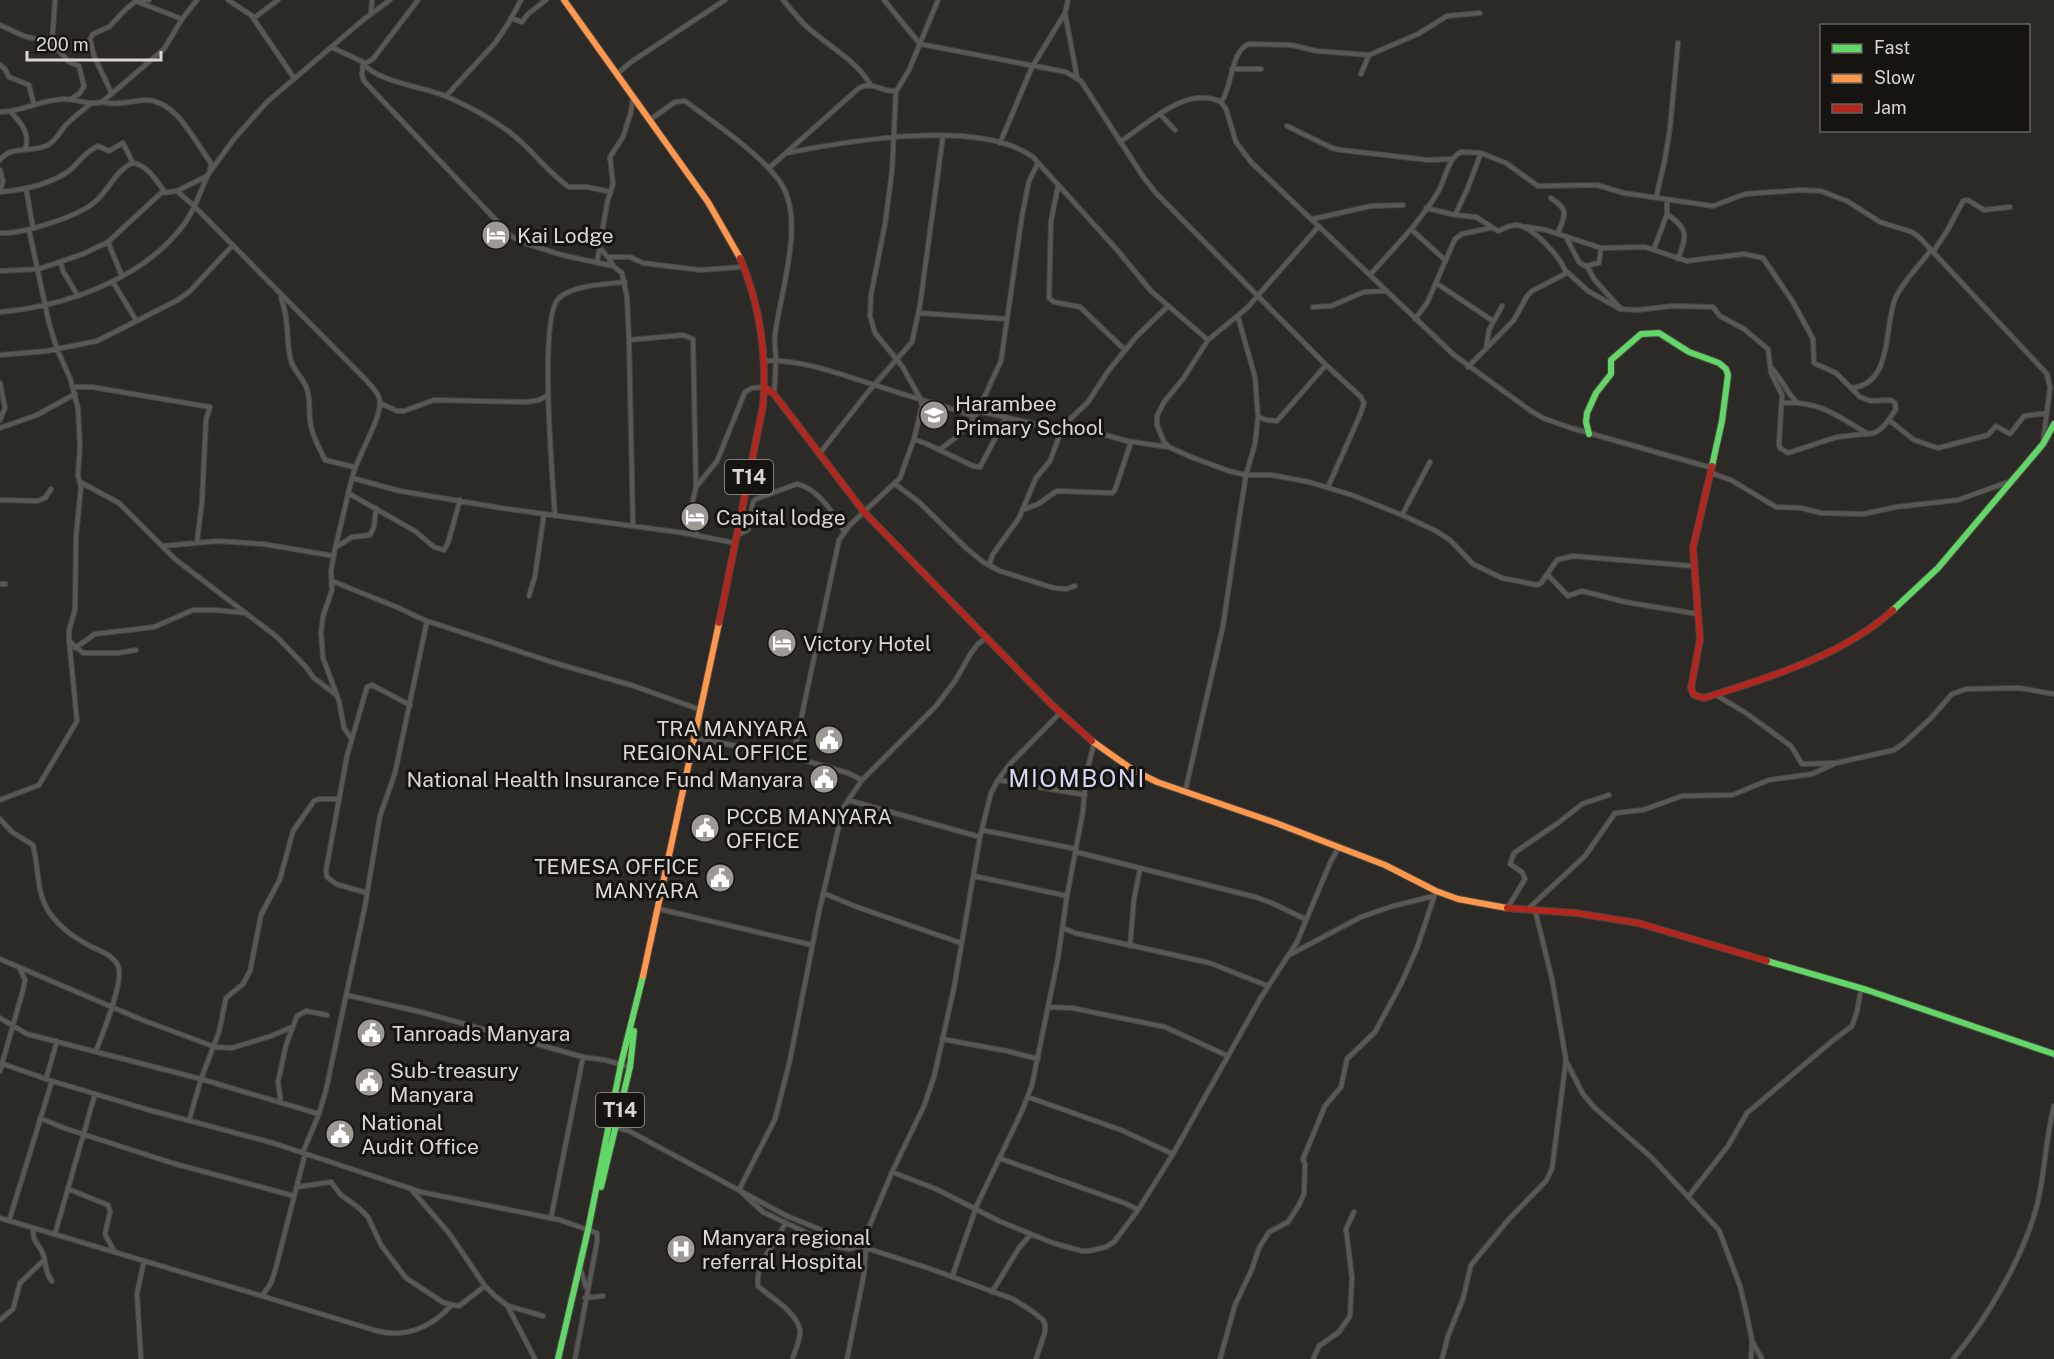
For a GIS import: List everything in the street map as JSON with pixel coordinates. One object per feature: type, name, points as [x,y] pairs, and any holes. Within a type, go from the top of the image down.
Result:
[{"type":"main road","name":"T14","points":[[558,1359],[591,1216],[605,1174],[621,1064],[702,710],[763,406],[764,387],[764,361],[758,314],[744,267],[712,209],[633,94],[564,0]]},
{"type":"main road","points":[[1590,434],[1586,423],[1587,413],[1596,393],[1611,374],[1611,360],[1641,334],[1659,333],[1682,348],[1719,363],[1728,375],[1727,392],[1711,470],[1695,532],[1694,566],[1699,646],[1691,688],[1694,695],[1704,698],[1792,670],[1880,622],[1938,568],[2043,444],[2053,427]]},
{"type":"main road","points":[[764,387],[774,394],[864,512],[1060,713],[1114,759],[1139,774],[1339,847],[1400,872],[1436,893],[1470,903],[1576,912],[1638,922],[1861,988],[2054,1054]]},
{"type":"main road","name":"T14","points":[[613,1126],[630,1067],[637,1001]]},
{"type":"street","points":[[52,43],[56,0]]},
{"type":"street","points":[[112,94],[94,56],[90,39],[93,34],[110,27],[136,1],[148,0]]},
{"type":"street","points":[[102,102],[164,49],[182,19],[197,0]]},
{"type":"street","points":[[228,0],[254,18],[294,78]]},
{"type":"street","points":[[254,18],[278,0]]},
{"type":"street","points":[[371,14],[372,0]]},
{"type":"street","points":[[0,271],[39,269],[61,263],[108,242],[156,196],[164,191],[177,191],[207,176],[247,123],[294,78],[390,0]]},
{"type":"street","points":[[364,64],[370,62],[390,39],[418,0]]},
{"type":"street","points":[[446,96],[495,43],[512,18],[520,0]]},
{"type":"street","points":[[512,18],[522,22],[528,14],[546,0]]},
{"type":"street","points":[[618,73],[724,0]]},
{"type":"street","points":[[783,0],[804,24],[842,53],[871,85]]},
{"type":"street","points":[[884,0],[920,44],[1066,72],[1078,78],[1156,193],[1326,365],[1361,396],[1364,404],[1328,487]]},
{"type":"street","points":[[793,757],[836,550],[844,531],[896,484],[903,473],[922,406],[920,398],[896,358],[875,333],[871,324],[870,309],[891,187],[896,91],[909,70],[938,0]]},
{"type":"street","points":[[1000,143],[1032,67],[1065,13],[1068,0]]},
{"type":"street","points":[[136,1],[182,19]]},
{"type":"street","points":[[1065,13],[1078,78]]},
{"type":"street","points":[[1221,102],[1229,88],[1232,69],[1240,51],[1249,44],[1291,45],[1317,51],[1369,55],[1418,34],[1446,16],[1480,13]]},
{"type":"street","points":[[0,25],[24,36],[52,43],[69,63],[78,65],[84,86],[80,93],[70,100]]},
{"type":"street","points":[[1656,198],[1665,159],[1672,110],[1678,43]]},
{"type":"street","points":[[331,47],[364,64],[374,73],[446,96],[477,112],[517,138],[550,172],[569,187],[581,186],[611,192]]},
{"type":"street","points":[[1361,74],[1369,55]]},
{"type":"street","points":[[364,64],[362,73],[364,81],[511,236],[544,250],[619,269],[625,282],[629,340],[633,526]]},
{"type":"street","points":[[0,65],[9,77],[30,85],[33,105]]},
{"type":"street","points":[[1232,69],[1261,69]]},
{"type":"street","points":[[769,168],[859,88],[871,85],[892,92],[896,91]]},
{"type":"street","points":[[597,263],[613,182],[610,157],[623,137],[631,112],[633,94]]},
{"type":"street","points":[[0,112],[11,112],[58,99],[90,104],[147,100],[159,102],[184,124],[211,163],[195,207],[186,222],[166,244],[122,276],[78,296],[21,310],[0,312]]},
{"type":"street","points":[[1120,142],[1178,104],[1193,99],[1211,99],[1221,102],[1226,109],[1236,142],[1242,151],[1385,291],[1468,367],[1543,418],[1711,470],[1776,507],[1801,508],[1821,513],[1863,514],[1896,507],[1958,500],[2011,480]]},
{"type":"street","points":[[650,120],[675,102],[684,101],[769,168],[783,186],[787,198],[791,231],[788,266],[775,336],[774,394]]},
{"type":"street","points":[[0,160],[6,154],[48,145],[90,104]]},
{"type":"street","points":[[11,112],[24,128],[27,137],[25,149]]},
{"type":"street","points":[[1160,114],[1175,130]]},
{"type":"street","points":[[1287,126],[1332,148],[1341,150],[1428,160],[1453,159]]},
{"type":"street","points":[[786,153],[925,134],[976,138],[1025,152],[1038,163],[1118,251],[1146,286],[1208,340]]},
{"type":"street","points":[[820,453],[896,358],[912,342],[919,313],[943,136]]},
{"type":"street","points":[[0,170],[3,181],[0,192],[26,188],[69,171],[84,153],[98,146],[109,151],[123,143],[133,163]]},
{"type":"street","points":[[1370,275],[1411,229],[1441,188],[1453,159],[1461,152],[1481,153],[1511,165],[1538,186],[1597,185],[1624,193],[1716,206],[1745,194],[1821,191],[1847,201],[1880,222],[1912,232],[2047,374],[2050,381],[2043,444]]},
{"type":"street","points":[[1455,215],[1481,153]]},
{"type":"street","points":[[0,232],[31,229],[91,205],[124,168],[133,163],[147,170],[164,191]]},
{"type":"street","points":[[939,450],[958,436],[975,417],[1001,361],[1025,202],[1029,181],[1038,163]]},
{"type":"street","points":[[1058,186],[1051,221],[1049,298],[1053,302],[1080,307],[1125,350]]},
{"type":"street","points":[[0,800],[39,786],[77,721],[69,640],[76,593],[75,553],[81,483],[78,475],[80,446],[75,394],[57,349],[45,305],[26,188]]},
{"type":"street","points":[[177,191],[366,379],[376,392],[380,403],[378,416],[354,467],[334,549],[330,597],[323,616],[321,647],[330,682],[337,696],[344,728],[351,738]]},
{"type":"street","points":[[1551,198],[1563,208],[1565,213],[1558,233]]},
{"type":"street","points":[[1654,249],[1667,214],[1666,200]]},
{"type":"street","points":[[1851,388],[1868,383],[1879,368],[1887,343],[1895,299],[1947,231],[1963,201],[1968,200],[1984,210],[2010,207]]},
{"type":"street","points":[[1313,220],[1371,206],[1403,205]]},
{"type":"street","points":[[1426,208],[1476,217],[1498,231],[1511,226],[1527,227],[1558,233],[1601,248],[1645,247],[1678,259],[1692,261],[1744,254],[1763,258],[1793,302],[1813,339],[1814,363],[1836,373],[1860,397],[1866,400],[1891,400],[1895,402],[1896,409],[1879,431],[1837,437],[1788,453],[1780,448],[1779,444],[1783,403],[1781,389],[1773,377],[1770,354],[1766,346],[1744,329],[1724,319],[1713,307],[1673,306],[1637,310],[1620,309],[1588,291],[1565,270],[1552,251],[1527,227]]},
{"type":"street","points":[[1667,214],[1679,223],[1685,234],[1678,259]]},
{"type":"street","points":[[1170,447],[1164,442],[1158,430],[1159,410],[1183,379],[1208,340],[1238,317],[1319,226]]},
{"type":"street","points":[[1415,319],[1427,303],[1451,243],[1458,236],[1490,228]]},
{"type":"street","points":[[1411,229],[1444,260]]},
{"type":"street","points":[[1567,238],[1579,262],[1587,266],[1594,279],[1620,309]]},
{"type":"street","points":[[108,242],[122,276]]},
{"type":"street","points":[[0,355],[57,349],[97,341],[178,300],[190,291],[232,246]]},
{"type":"street","points":[[600,248],[613,266]]},
{"type":"street","points":[[1587,266],[1599,263],[1601,248]]},
{"type":"street","points":[[608,257],[630,256],[643,263],[700,270],[744,267]]},
{"type":"street","points":[[61,263],[63,271],[78,296]]},
{"type":"street","points":[[1468,367],[1514,320],[1532,291],[1560,277],[1565,270]]},
{"type":"street","points":[[113,282],[136,320]]},
{"type":"street","points":[[555,516],[549,395],[552,311],[556,300],[566,293],[582,288],[625,282]]},
{"type":"street","points":[[1436,283],[1493,321]]},
{"type":"street","points":[[1313,307],[1331,306],[1364,292],[1385,291]]},
{"type":"street","points":[[280,294],[287,316],[290,360],[308,391],[311,427],[315,440],[325,460],[354,467]]},
{"type":"street","points":[[989,565],[993,554],[1011,531],[1023,510],[1036,478],[1055,451],[1063,426],[1088,402],[1125,350],[1168,306]]},
{"type":"street","points":[[1485,349],[1493,321],[1502,306]]},
{"type":"street","points":[[919,313],[1007,319]]},
{"type":"street","points":[[1185,792],[1223,627],[1246,475],[1255,444],[1258,417],[1255,377],[1238,317]]},
{"type":"street","points":[[629,340],[683,335],[693,339],[696,487],[690,517],[699,536]]},
{"type":"street","points":[[764,361],[776,360],[813,365],[975,417]]},
{"type":"street","points":[[1258,417],[1277,421],[1326,365]]},
{"type":"street","points":[[1771,368],[1782,379],[1789,395],[1797,402]]},
{"type":"street","points":[[0,382],[5,408],[0,420]]},
{"type":"street","points":[[73,387],[92,387],[210,407],[206,420],[202,502],[197,542]]},
{"type":"street","points":[[696,487],[717,461],[745,392],[752,387],[764,387]]},
{"type":"street","points":[[0,428],[38,415],[75,394]]},
{"type":"street","points":[[380,403],[397,411],[404,411],[434,400],[527,402],[549,395]]},
{"type":"street","points":[[1783,403],[1797,402],[1812,405],[1842,417],[1869,434]]},
{"type":"street","points":[[978,411],[1035,424],[1073,426],[1131,442],[1170,447],[1209,464],[1246,475],[1281,476],[1328,487],[1402,515],[1436,531],[1450,540],[1473,564],[1486,572],[1533,586],[1541,583],[1557,560],[1573,556],[1694,566]]},
{"type":"street","points":[[1889,420],[1920,443],[1942,449],[1988,435],[1996,426],[2010,434],[2024,416],[2047,413]]},
{"type":"street","points":[[914,439],[973,466],[980,467],[1006,418]]},
{"type":"street","points":[[1023,510],[1038,504],[1057,491],[1112,493],[1131,442]]},
{"type":"street","points":[[1402,515],[1430,462]]},
{"type":"street","points":[[352,478],[400,491],[735,543]]},
{"type":"street","points":[[81,483],[118,503],[175,559],[277,637],[314,678],[337,696]]},
{"type":"street","points":[[737,535],[748,530],[753,502],[756,499],[797,484],[802,485],[824,503],[844,531]]},
{"type":"street","points":[[896,484],[919,502],[966,548],[989,565],[1009,574],[1060,589],[1075,586]]},
{"type":"street","points":[[0,500],[41,500],[51,489]]},
{"type":"street","points":[[348,493],[415,531],[434,547],[444,550],[460,500]]},
{"type":"street","points":[[334,549],[352,537],[370,535],[374,527],[376,507]]},
{"type":"street","points":[[529,596],[535,576],[544,514]]},
{"type":"street","points":[[162,546],[218,540],[333,556]]},
{"type":"street","points":[[1547,574],[1568,596],[1582,591],[1625,602],[1698,615]]},
{"type":"street","points":[[332,581],[427,621],[634,686],[702,710]]},
{"type":"street","points":[[75,648],[95,634],[154,627],[193,610],[247,614]]},
{"type":"street","points":[[262,1296],[271,1283],[275,1271],[304,1153],[326,1090],[367,893],[380,816],[395,773],[427,621]]},
{"type":"street","points":[[739,1190],[775,1119],[790,1059],[840,816],[862,780],[936,706],[955,681],[971,652],[987,638]]},
{"type":"street","points":[[69,640],[83,653],[118,653],[136,650]]},
{"type":"street","points":[[367,893],[336,884],[327,877],[326,864],[351,738],[365,688],[370,685],[410,705]]},
{"type":"street","points":[[1715,694],[1746,713],[1791,746],[1802,764],[1836,763],[1894,750],[1931,718],[1952,694],[1966,689],[2019,688],[2054,694]]},
{"type":"street","points":[[739,1190],[763,1212],[785,1223],[842,1248],[849,1250],[859,1245],[927,1099],[934,1077],[980,837],[991,793],[1009,765],[1060,713]]},
{"type":"street","points":[[696,737],[793,757],[848,773],[862,780]]},
{"type":"street","points":[[952,1276],[975,1209],[1028,1097],[1038,1059],[1063,928],[1085,795],[1086,772],[1094,743]]},
{"type":"street","points":[[1527,909],[1586,856],[1614,813],[1643,810],[1682,796],[1732,795],[1769,780],[1812,774],[1836,763]]},
{"type":"street","points":[[998,780],[1085,795]]},
{"type":"street","points":[[1508,908],[1525,879],[1522,872],[1510,864],[1514,852],[1582,804],[1609,795]]},
{"type":"street","points":[[189,1121],[201,1079],[215,1047],[226,998],[243,984],[250,971],[261,915],[280,879],[294,831],[314,801],[339,799]]},
{"type":"street","points":[[848,800],[980,837]]},
{"type":"street","points":[[0,819],[12,832],[33,845],[41,897],[56,921],[75,938],[106,954],[118,965],[119,977],[112,1006],[96,1051]]},
{"type":"street","points":[[982,830],[1076,851],[1255,897],[1305,919]]},
{"type":"street","points":[[892,1172],[936,1189],[1031,1234],[1070,1248],[1082,1251],[1099,1249],[1113,1242],[1138,1210],[1173,1154],[1268,986],[1297,942],[1305,919],[1339,847]]},
{"type":"street","points":[[1130,946],[1134,899],[1140,869]]},
{"type":"street","points":[[974,876],[1067,896]]},
{"type":"street","points":[[824,893],[857,908],[961,943]]},
{"type":"street","points":[[1287,956],[1361,917],[1436,893]]},
{"type":"street","points":[[1220,1359],[1235,1305],[1259,1248],[1269,1232],[1288,1222],[1299,1205],[1304,1194],[1305,1164],[1303,1159],[1324,1108],[1341,1087],[1347,1059],[1376,1032],[1391,1004],[1417,948],[1436,893]]},
{"type":"street","points":[[658,909],[813,945]]},
{"type":"street","points":[[1442,1359],[1448,1336],[1463,1299],[1471,1265],[1550,1174],[1558,1132],[1566,1060],[1552,979],[1535,910]]},
{"type":"street","points":[[1063,928],[1075,933],[1210,963],[1268,986]]},
{"type":"street","points":[[0,959],[168,1030],[215,1047],[232,1048],[292,1027]]},
{"type":"street","points":[[0,1071],[25,980],[19,968]]},
{"type":"street","points":[[1688,1197],[1719,1158],[1747,1113],[1852,1026],[1861,988]]},
{"type":"street","points":[[346,995],[421,1012],[584,1057],[630,1067]]},
{"type":"street","points":[[1048,1006],[1072,1008],[1148,1022],[1180,1033],[1228,1056]]},
{"type":"street","points":[[281,1103],[278,1082],[297,1016],[306,1011],[327,1015]]},
{"type":"street","points":[[0,1018],[27,1034],[201,1079],[319,1114]]},
{"type":"street","points":[[942,1039],[1038,1059]]},
{"type":"street","points":[[46,1079],[57,1041]]},
{"type":"street","points":[[551,1218],[584,1057]]},
{"type":"street","points":[[1566,1060],[1583,1094],[1595,1108],[1651,1157],[1713,1222],[1723,1238],[1740,1286],[1752,1340],[1762,1359]]},
{"type":"street","points":[[3,1064],[95,1094],[304,1153],[431,1194],[551,1218],[597,1233],[575,1359]]},
{"type":"street","points":[[9,1221],[52,1081]]},
{"type":"street","points":[[55,1234],[95,1094]]},
{"type":"street","points":[[1028,1097],[1121,1130],[1173,1154]]},
{"type":"street","points":[[1953,1359],[1971,1339],[1996,1299],[2025,1240],[2037,1204],[2049,1123],[2054,1106]]},
{"type":"street","points":[[40,1118],[172,1163],[294,1196]]},
{"type":"street","points":[[613,1126],[629,1131],[788,1216],[866,1248],[952,1276],[1012,1299],[1043,1320],[1045,1332],[1036,1359]]},
{"type":"street","points":[[999,1158],[1138,1210]]},
{"type":"street","points":[[297,1187],[331,1182],[341,1195],[368,1216],[381,1245],[406,1278],[429,1295],[451,1305],[459,1306],[485,1286]]},
{"type":"street","points":[[410,1188],[449,1233],[485,1286],[500,1301],[508,1306],[543,1316]]},
{"type":"street","points":[[68,1189],[108,1205],[110,1212],[105,1234],[114,1252]]},
{"type":"street","points":[[1313,1359],[1319,1346],[1339,1332],[1350,1316],[1352,1278],[1346,1232],[1354,1212]]},
{"type":"street","points":[[0,1218],[392,1334],[424,1327],[439,1318],[451,1305]]},
{"type":"street","points":[[785,1223],[782,1232],[764,1258],[758,1286],[783,1306],[796,1322],[800,1335],[793,1357]]},
{"type":"street","points":[[33,1228],[34,1242],[42,1251],[46,1275],[52,1281]]},
{"type":"street","points":[[992,1292],[1019,1248],[1031,1234]]},
{"type":"street","points":[[847,1359],[865,1268],[866,1248]]},
{"type":"street","points":[[0,1320],[13,1309],[20,1283],[44,1260]]},
{"type":"street","points":[[141,1359],[136,1294],[144,1261]]},
{"type":"street","points":[[579,1268],[587,1289]]},
{"type":"street","points":[[585,1298],[603,1296]]},
{"type":"street","points":[[508,1306],[535,1359]]},
{"type":"street","points":[[1750,1359],[1752,1340]]},
{"type":"traffic: fast","points":[[1589,434],[1586,422],[1587,413],[1596,393],[1611,374],[1611,360],[1641,334],[1659,333],[1689,352],[1719,363],[1726,369],[1728,375],[1722,421],[1712,466]]},
{"type":"traffic: fast","points":[[1893,610],[1938,568],[2043,444],[2054,424]]},
{"type":"traffic: fast","points":[[1767,961],[1867,990],[2054,1054]]},
{"type":"traffic: fast","points":[[558,1359],[588,1230],[621,1064],[643,976]]},
{"type":"traffic: fast","points":[[601,1187],[630,1067],[634,1031]]},
{"type":"traffic: slow","points":[[564,0],[708,202],[740,258]]},
{"type":"traffic: slow","points":[[643,976],[719,623]]},
{"type":"traffic: slow","points":[[1092,741],[1133,770],[1157,782],[1276,823],[1385,865],[1436,891],[1458,899],[1507,908]]},
{"type":"traffic: jam","points":[[719,623],[763,406],[764,368],[761,330],[753,294],[740,258]]},
{"type":"traffic: jam","points":[[764,387],[774,394],[864,512],[1052,705],[1092,741]]},
{"type":"traffic: jam","points":[[1712,466],[1693,548],[1700,639],[1691,688],[1694,695],[1704,698],[1803,664],[1851,640],[1893,610]]},
{"type":"traffic: jam","points":[[1507,908],[1576,913],[1638,923],[1767,961]]},
{"type":"place","name":"Kai Lodge","points":[[496,235]]},
{"type":"place","name":"Harambee Primary School","points":[[934,415]]},
{"type":"place","name":"Capital lodge","points":[[695,517]]},
{"type":"place","name":"Victory Hotel","points":[[782,643]]},
{"type":"place","name":"TRA MANYARA REGIONAL OFFICE","points":[[829,740]]},
{"type":"place","name":"National Health Insurance Fund Manyara","points":[[824,779]]},
{"type":"place","name":"PCCB MANYARA OFFICE","points":[[705,828]]},
{"type":"place","name":"TEMESA OFFICE MANYARA","points":[[720,878]]},
{"type":"place","name":"Tanroads Manyara","points":[[371,1033]]},
{"type":"place","name":"Sub-treasury Manyara","points":[[369,1082]]},
{"type":"place","name":"National Audit Office","points":[[340,1134]]},
{"type":"place","name":"Manyara regional referral Hospital","points":[[681,1249]]},
{"type":"district","name":"MIOMBONI","points":[[1077,778]]}]
